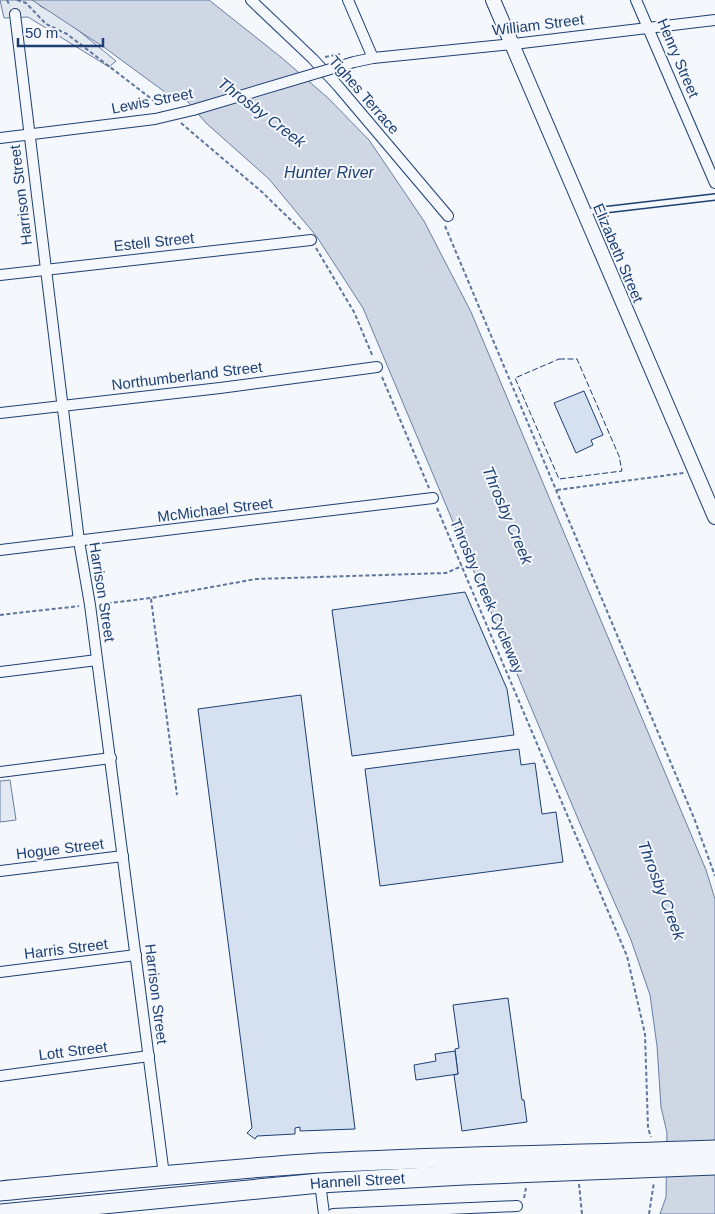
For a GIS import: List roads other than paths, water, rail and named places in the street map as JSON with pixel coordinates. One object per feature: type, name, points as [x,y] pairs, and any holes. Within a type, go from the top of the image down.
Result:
[{"type":"highway","name":"Hannell Street","points":[[0,1192],[164,1175],[320,1163],[448,1157],[661,1153],[715,1150]]},
{"type":"highway","name":"Hannell Street","points":[[0,1214],[320,1183],[464,1175],[661,1153],[715,1165]]},
{"type":"main road","name":"Elizabeth Street","points":[[493,0],[715,517]]},
{"type":"street","name":"Tighes Terrace","points":[[251,0],[313,59],[338,86],[446,214]]},
{"type":"street","points":[[348,0],[363,60]]},
{"type":"street","name":"Henry Street","points":[[636,0],[715,183]]},
{"type":"street","name":"Harrison Street","points":[[15,14],[79,541],[90,605],[111,758],[164,1175]]},
{"type":"street","name":"William Street","points":[[363,60],[715,20]]},
{"type":"street","name":"Lewis Street","points":[[0,138],[155,119],[193,110],[363,60]]},
{"type":"street","name":"Estell Street","points":[[0,275],[311,240]]},
{"type":"street","name":"Northumberland Street","points":[[0,412],[220,388],[377,367]]},
{"type":"street","name":"McMichael Street","points":[[0,550],[433,498]]},
{"type":"street","points":[[0,672],[97,660]]},
{"type":"street","points":[[0,772],[111,758]]},
{"type":"street","name":"Hogue Street","points":[[0,872],[123,856]]},
{"type":"street","name":"Harris Street","points":[[0,972],[136,955]]},
{"type":"street","name":"Lott Street","points":[[0,1076],[149,1056]]},
{"type":"street","points":[[320,1183],[324,1214]]},
{"type":"street","points":[[332,1214],[517,1206]]},
{"type":"lane","points":[[583,213],[715,197]]},
{"type":"water","name":"Hunter River","points":[[32,0],[209,0],[282,58],[328,98],[369,140],[424,221],[471,312],[706,870],[715,899],[715,1214],[660,1214],[666,1197],[667,1133],[661,1107],[657,1046],[650,995],[631,940],[581,826],[363,308],[317,237],[269,179],[206,123],[187,101],[173,98],[105,48]]},
{"type":"water label","name":"Throsby Creek","points":[[262,112]]},
{"type":"water label","name":"Throsby Creek","points":[[508,515]]},
{"type":"water label","name":"Throsby Creek","points":[[662,890]]}]
